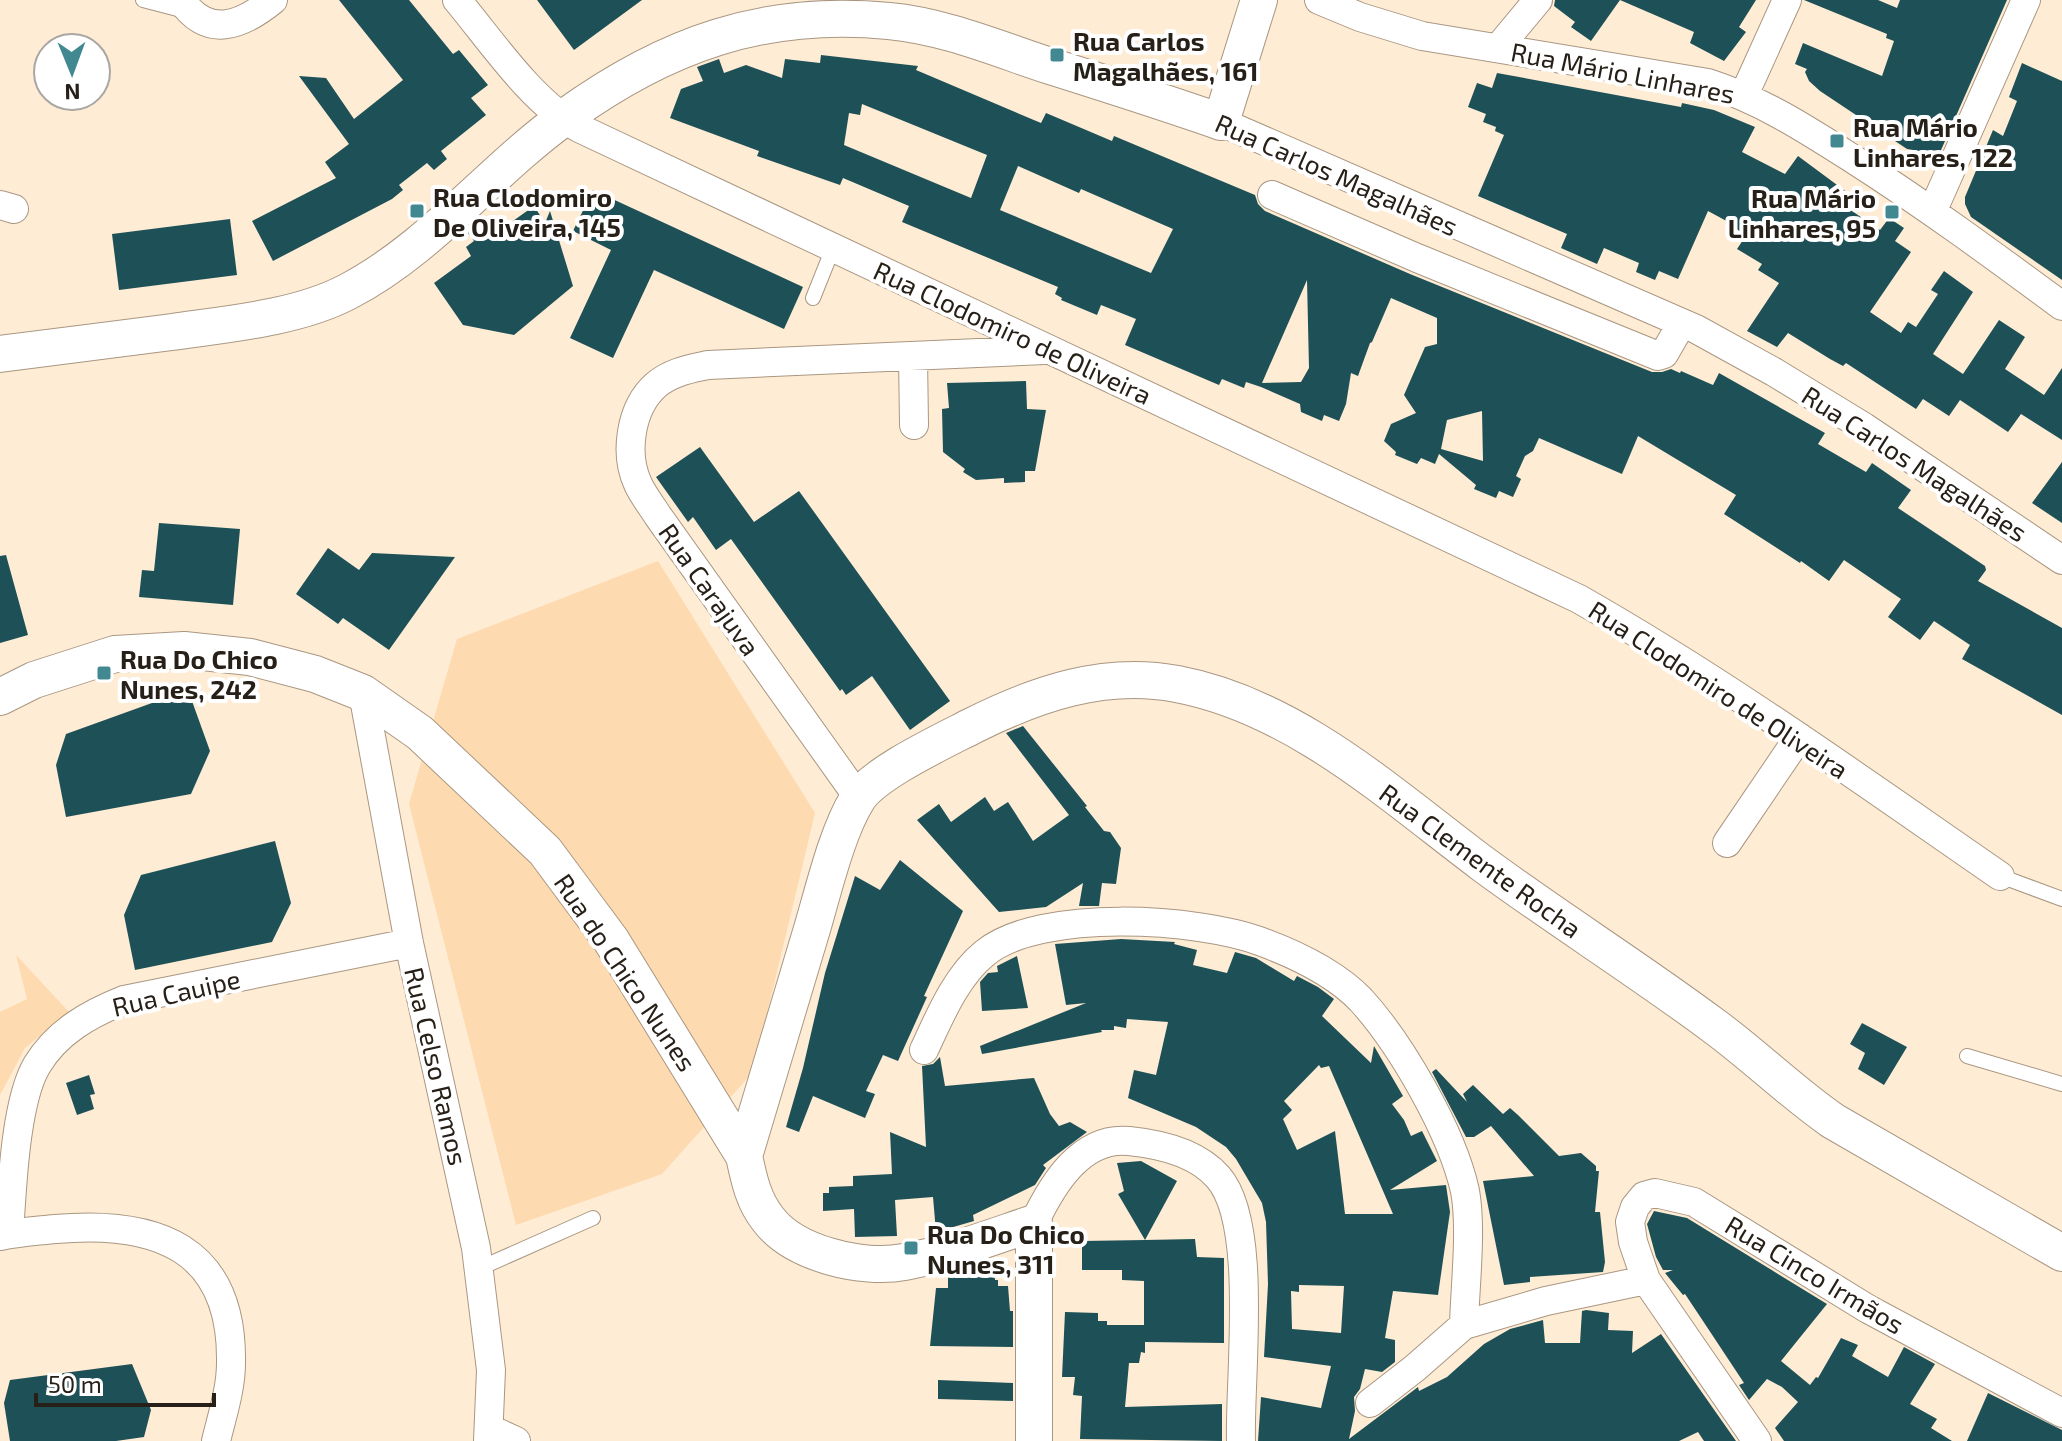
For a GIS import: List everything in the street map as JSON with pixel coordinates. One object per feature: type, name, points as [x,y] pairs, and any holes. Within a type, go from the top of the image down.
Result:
[{"type":"street","points":[[185,6],[203,22],[215,25],[237,22],[273,0]]},
{"type":"street","name":"Rua Clodomiro de Oliveira","points":[[457,0],[562,119],[611,145],[1579,599],[1658,644],[2000,876]]},
{"type":"street","points":[[1221,122],[1259,0]]},
{"type":"street","name":"Rua Mário Linhares","points":[[1319,0],[1360,17],[1422,36],[1708,83],[1744,95],[1795,123],[1933,210],[2062,306]]},
{"type":"street","points":[[1499,47],[1538,0]]},
{"type":"street","points":[[1744,95],[1787,0]]},
{"type":"street","points":[[1933,210],[2026,0]]},
{"type":"street","name":"Rua Carlos Magalhães","points":[[562,119],[645,65],[701,41],[763,24],[823,19],[890,21],[946,32],[1221,122],[1682,323],[1774,372],[1864,427],[2062,560]]},
{"type":"street","points":[[0,354],[223,325],[309,308],[346,292],[398,260],[562,119]]},
{"type":"street","points":[[1272,195],[1658,356],[1664,354],[1682,323]]},
{"type":"street","name":"Rua Carajuva","points":[[858,797],[658,516],[638,483],[631,460],[631,440],[638,410],[655,386],[678,372],[708,365],[1050,350]]},
{"type":"street","points":[[913,356],[914,425]]},
{"type":"street","name":"Rua do Chico Nunes","points":[[0,697],[34,680],[115,654],[184,650],[250,657],[315,674],[363,693],[420,733],[545,851],[611,940],[744,1156],[751,1190],[769,1221],[795,1241],[821,1254],[864,1264],[901,1263],[1034,1223]]},
{"type":"street","name":"Rua Clemente Rocha","points":[[858,797],[871,785],[936,745],[1041,694],[1084,684],[1128,680],[1174,683],[1220,695],[1287,726],[1371,780],[1490,869],[1715,1027],[1805,1102],[1833,1121],[2062,1253]]},
{"type":"street","name":"Rua Celso Ramos","points":[[363,693],[409,943],[456,1151],[478,1269],[491,1370],[489,1435]]},
{"type":"street","points":[[1727,843],[1799,737]]},
{"type":"street","points":[[744,1156],[827,878],[858,797]]},
{"type":"street","points":[[924,1050],[967,971],[984,953],[1003,941],[1033,932],[1087,922],[1196,927],[1261,941],[1304,961],[1341,981],[1381,1025],[1409,1067],[1442,1128],[1464,1190],[1467,1209],[1464,1325]]},
{"type":"street","name":"Rua Cauipe","points":[[4,1235],[25,1099],[36,1067],[73,1025],[124,1000],[409,943]]},
{"type":"street","points":[[1034,1441],[1034,1223],[1060,1176],[1089,1150],[1119,1140],[1160,1144],[1192,1159],[1218,1176],[1233,1202],[1243,1272],[1241,1441]]},
{"type":"street","name":"Rua Cinco Irmãos","points":[[1646,1280],[1633,1242],[1630,1222],[1635,1207],[1644,1196],[1655,1193],[1694,1202],[1868,1309],[2062,1413]]},
{"type":"street","points":[[4,1235],[71,1228],[142,1231],[180,1246],[208,1273],[222,1299],[231,1365],[216,1441]]},
{"type":"street","points":[[1370,1403],[1464,1325],[1546,1301],[1646,1280],[1757,1441]]},
{"type":"street","points":[[489,1435],[516,1441]]},
{"type":"lane","points":[[143,0],[185,6]]},
{"type":"lane","points":[[813,298],[833,248]]},
{"type":"lane","points":[[2000,876],[2062,899]]},
{"type":"lane","points":[[1967,1056],[2062,1084]]},
{"type":"lane","points":[[478,1269],[593,1218]]},
{"type":"shaded area","points":[[658,561],[815,813],[753,1072],[662,1174],[516,1225],[409,804],[457,639]]},
{"type":"shaded area","points":[[16,955],[69,1012],[25,1048],[0,1095],[0,1012],[27,999]]},
{"type":"building","points":[[339,0],[409,0],[453,54],[459,50],[488,85],[471,98],[486,115],[441,151],[447,159],[434,170],[427,163],[399,185],[403,190],[392,199],[273,261],[252,221],[336,178],[325,162],[349,144],[299,76],[326,78],[354,119],[403,80]]},
{"type":"building","points":[[537,0],[642,0],[574,50]]},
{"type":"building","points":[[1555,0],[1620,0],[1591,41],[1571,27],[1575,22],[1554,6]]},
{"type":"building","points":[[1620,0],[1756,0],[1739,27],[1746,32],[1724,61],[1690,43],[1694,32]]},
{"type":"building","points":[[1804,0],[1878,0],[1897,8],[1900,0],[2007,0],[1938,157],[1907,149],[1809,81],[1805,72],[1807,69],[1795,64],[1803,43],[1882,76],[1894,41],[1886,38],[1887,34]]},
{"type":"building","points":[[821,55],[918,66],[916,70],[1041,123],[1046,113],[1112,141],[1114,136],[1255,195],[1265,211],[1410,274],[1652,372],[1681,371],[1713,385],[1719,373],[1825,433],[1818,444],[1866,472],[1872,463],[1911,490],[1898,508],[1985,566],[1986,570],[1978,581],[2062,628],[2062,715],[1962,659],[1970,645],[1934,621],[1920,640],[1888,617],[1901,599],[1844,560],[1829,581],[1724,514],[1736,495],[1638,436],[1622,474],[1539,438],[1533,451],[1525,456],[1516,476],[1521,479],[1513,497],[1499,491],[1496,498],[1474,489],[1476,485],[1439,454],[1435,464],[1421,458],[1417,464],[1395,455],[1396,452],[1384,441],[1391,424],[1416,413],[1404,395],[1425,347],[1437,344],[1437,318],[1391,298],[1358,376],[1351,373],[1346,404],[1339,421],[1324,415],[1322,421],[1301,412],[1300,404],[1261,387],[1246,382],[1244,388],[1222,379],[1219,385],[1125,345],[1136,319],[1101,305],[1097,315],[1061,300],[1055,294],[1058,287],[902,222],[909,206],[843,178],[840,185],[757,156],[759,151],[670,118],[681,89],[703,81],[697,67],[719,59],[724,73],[746,65],[782,78],[785,59],[820,63]],"holes":[[[862,104],[987,155],[971,198],[844,145],[849,113],[860,115]],[[1018,166],[1079,193],[1081,189],[1173,229],[1151,273],[1000,210]],[[1307,280],[1309,368],[1301,382],[1262,383]],[[1482,411],[1483,461],[1441,449],[1447,420]]]},
{"type":"building","points":[[2022,63],[2062,81],[2062,280],[1971,217],[1965,204],[1965,197],[1993,130],[2003,136],[2017,101],[2009,97]]},
{"type":"building","points":[[1497,73],[1681,107],[1682,103],[1714,110],[1755,127],[1742,152],[1785,174],[1798,156],[1856,199],[1849,209],[1880,230],[1889,218],[1904,228],[1895,241],[1911,252],[1870,312],[1901,333],[1908,322],[1916,327],[1938,294],[1931,290],[1944,271],[1973,292],[1933,354],[1963,374],[1999,320],[2025,337],[2005,369],[2044,395],[2062,368],[2062,440],[2021,414],[2008,432],[1960,400],[1949,416],[1923,399],[1916,409],[1846,363],[1843,366],[1788,333],[1777,347],[1747,331],[1779,283],[1758,270],[1762,264],[1737,249],[1745,237],[1732,224],[1708,211],[1678,279],[1659,271],[1655,280],[1636,272],[1639,263],[1604,248],[1597,264],[1561,248],[1567,234],[1478,196],[1504,135],[1495,131],[1496,127],[1483,122],[1486,114],[1468,107],[1477,83],[1492,88]]},
{"type":"building","points":[[593,190],[803,287],[784,329],[654,270],[613,358],[570,338],[611,250],[573,231]]},
{"type":"building","points":[[534,206],[545,223],[550,211],[573,286],[514,335],[463,325],[434,283],[471,256],[466,247],[474,241],[468,233],[483,221],[493,235]]},
{"type":"building","points":[[230,219],[237,275],[119,290],[112,234]]},
{"type":"building","points":[[1026,381],[1027,409],[1046,410],[1035,471],[1025,471],[1025,482],[1004,483],[1004,478],[976,480],[943,452],[942,409],[949,408],[947,383]]},
{"type":"building","points":[[700,447],[754,522],[799,491],[950,701],[910,730],[872,676],[846,695],[842,689],[840,691],[731,539],[716,550],[693,517],[688,522],[656,477]]},
{"type":"building","points":[[2062,462],[2062,523],[2032,503]]},
{"type":"building","points":[[159,523],[240,529],[233,605],[139,597],[142,570],[154,571]]},
{"type":"building","points":[[328,548],[359,570],[372,553],[455,557],[389,650],[343,618],[338,624],[296,594]]},
{"type":"building","points":[[6,555],[28,635],[0,643],[0,556]]},
{"type":"building","points":[[188,690],[210,751],[191,794],[66,817],[56,765],[66,734]]},
{"type":"building","points":[[1023,726],[1104,831],[1110,832],[1121,848],[1116,884],[1102,883],[1099,906],[1079,906],[1083,883],[1046,907],[999,912],[917,820],[939,804],[951,822],[985,797],[994,811],[1008,802],[1033,841],[1069,815],[1006,733]]},
{"type":"building","points":[[275,841],[291,903],[272,942],[135,970],[124,915],[141,875]]},
{"type":"building","points":[[900,860],[963,911],[924,996],[927,997],[898,1061],[883,1055],[866,1091],[875,1094],[865,1118],[813,1096],[799,1132],[786,1127],[825,973],[855,876],[880,890]]},
{"type":"building","points":[[1121,939],[1175,942],[1197,950],[1193,965],[1227,973],[1235,952],[1256,958],[1294,981],[1297,976],[1318,987],[1334,999],[1322,1016],[1371,1063],[1374,1046],[1403,1096],[1392,1104],[1411,1136],[1422,1131],[1437,1161],[1390,1190],[1446,1185],[1450,1212],[1438,1295],[1393,1291],[1385,1338],[1395,1340],[1395,1362],[1382,1372],[1365,1369],[1360,1389],[1354,1397],[1355,1411],[1349,1439],[1418,1387],[1419,1391],[1447,1377],[1484,1344],[1510,1329],[1543,1320],[1545,1343],[1580,1343],[1582,1311],[1586,1310],[1609,1313],[1608,1330],[1633,1331],[1632,1353],[1661,1334],[1736,1441],[1704,1441],[1698,1432],[1679,1441],[1258,1441],[1261,1397],[1321,1408],[1331,1366],[1264,1357],[1268,1284],[1266,1222],[1262,1203],[1236,1159],[1226,1147],[1196,1127],[1128,1098],[1134,1070],[1156,1075],[1168,1022],[1127,1019],[1126,1028],[1114,1026],[1114,1030],[982,1054],[980,1046],[1086,1003],[1066,1005],[1055,944]],"holes":[[[1319,1065],[1321,1068],[1329,1066],[1393,1214],[1345,1214],[1335,1131],[1297,1150],[1283,1119],[1292,1110],[1284,1101]],[[1299,1285],[1344,1286],[1341,1333],[1292,1329],[1291,1291],[1299,1292]]]},
{"type":"building","points":[[1017,956],[1028,1008],[982,1011],[980,982],[988,973],[998,972],[997,966]]},
{"type":"building","points":[[1862,1023],[1907,1047],[1884,1085],[1858,1069],[1865,1053],[1850,1044]]},
{"type":"building","points":[[940,1057],[945,1086],[1034,1078],[1050,1114],[1059,1126],[1070,1122],[1087,1132],[1043,1165],[1046,1168],[1035,1185],[973,1215],[974,1221],[936,1232],[933,1197],[895,1200],[897,1236],[855,1237],[854,1209],[823,1211],[823,1193],[829,1193],[829,1187],[853,1186],[853,1176],[892,1174],[890,1132],[926,1147],[922,1066],[933,1064]]},
{"type":"building","points":[[1436,1069],[1467,1102],[1463,1094],[1473,1085],[1503,1114],[1510,1108],[1559,1156],[1581,1153],[1596,1166],[1596,1171],[1599,1171],[1595,1212],[1600,1212],[1605,1262],[1603,1272],[1530,1277],[1530,1282],[1504,1285],[1483,1181],[1534,1176],[1491,1126],[1474,1137],[1466,1137],[1432,1072]]},
{"type":"building","points":[[89,1075],[95,1094],[90,1095],[94,1109],[77,1115],[66,1083]]},
{"type":"building","points":[[1141,1161],[1177,1181],[1145,1240],[1118,1194],[1124,1191],[1117,1163]]},
{"type":"building","points":[[1654,1211],[1687,1218],[1827,1304],[1781,1361],[1810,1385],[1818,1378],[1841,1338],[1858,1345],[1852,1356],[1888,1377],[1904,1347],[1935,1364],[1910,1404],[1937,1419],[1931,1428],[1952,1441],[1784,1441],[1775,1428],[1798,1402],[1782,1387],[1767,1379],[1749,1400],[1739,1385],[1744,1383],[1703,1321],[1685,1294],[1665,1273],[1673,1270],[1663,1270],[1656,1257],[1647,1224]]},
{"type":"building","points":[[1195,1239],[1197,1257],[1224,1258],[1224,1343],[1145,1342],[1145,1353],[1141,1352],[1139,1363],[1129,1363],[1125,1407],[1222,1404],[1222,1441],[1080,1439],[1082,1396],[1073,1395],[1075,1377],[1062,1377],[1065,1312],[1098,1313],[1098,1321],[1107,1321],[1107,1325],[1144,1325],[1144,1281],[1122,1280],[1122,1270],[1082,1270],[1082,1241]]},
{"type":"building","points":[[994,1265],[998,1286],[1008,1286],[1010,1311],[1013,1311],[1013,1347],[930,1346],[936,1288],[948,1288],[948,1273]]},
{"type":"building","points":[[132,1364],[151,1410],[144,1437],[116,1441],[10,1441],[4,1403],[10,1380]]},
{"type":"building","points":[[938,1380],[1013,1383],[1013,1401],[938,1399]]},
{"type":"building","points":[[1988,1393],[2062,1430],[2062,1441],[1967,1441]]},
{"type":"place","name":"Rua Carlos Magalhães, 161","points":[[1057,55]]},
{"type":"place","name":"Rua Mário Linhares, 122","points":[[1837,141]]},
{"type":"place","name":"Rua Clodomiro De Oliveira, 145","points":[[417,211]]},
{"type":"place","name":"Rua Mário Linhares, 95","points":[[1892,212]]},
{"type":"place","name":"Rua Do Chico Nunes, 242","points":[[104,673]]},
{"type":"place","name":"Rua Do Chico Nunes, 311","points":[[911,1248]]}]
